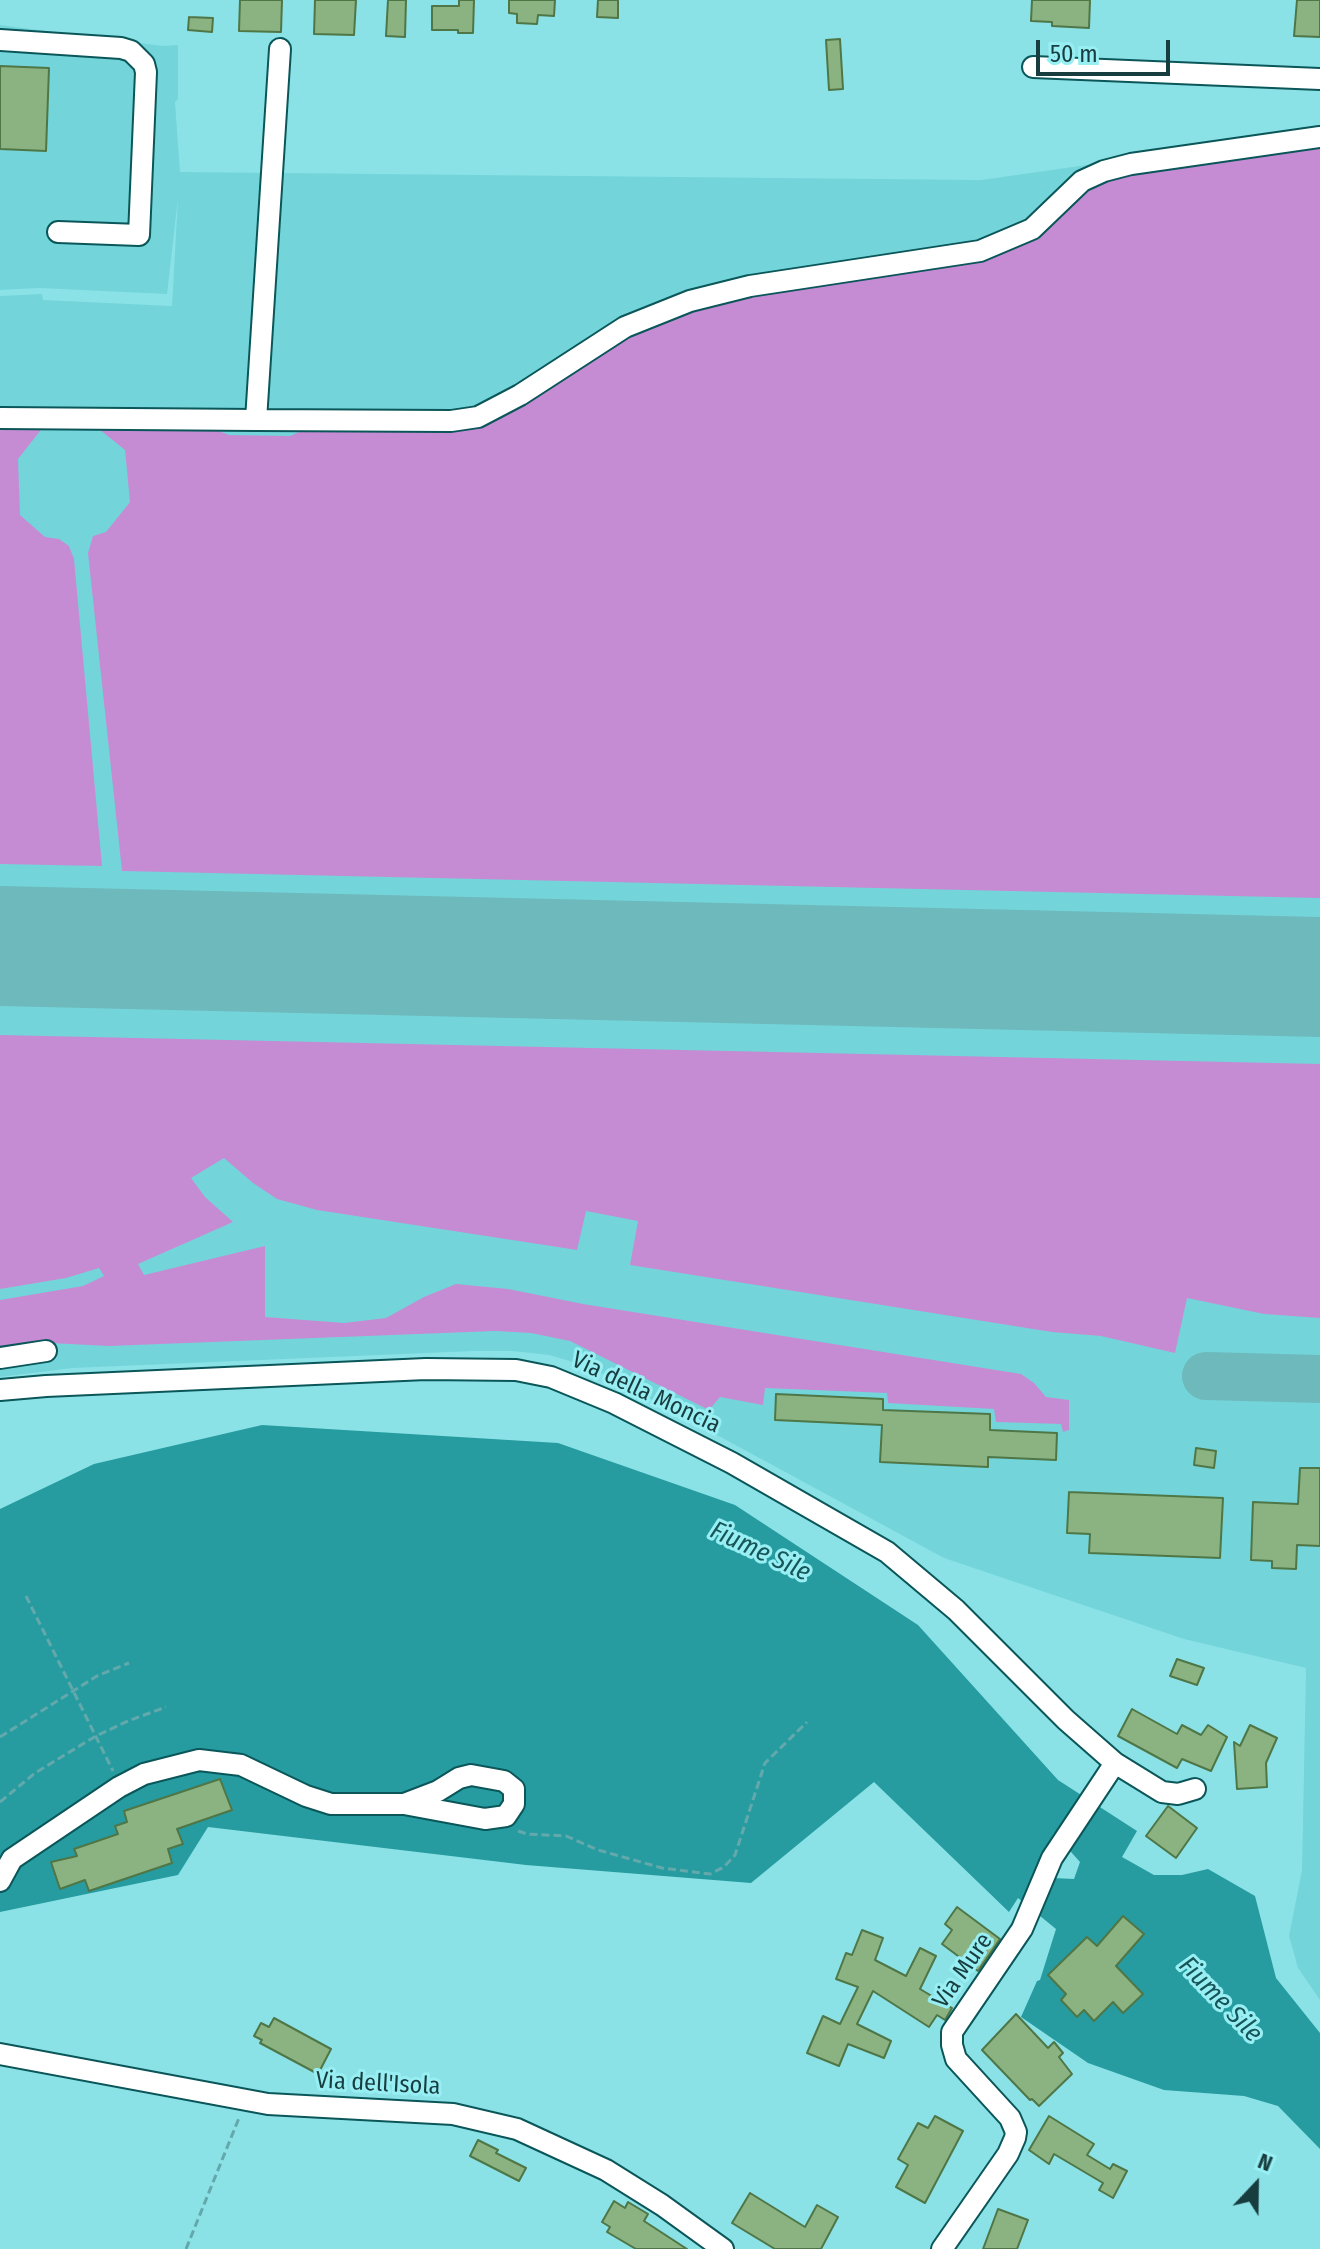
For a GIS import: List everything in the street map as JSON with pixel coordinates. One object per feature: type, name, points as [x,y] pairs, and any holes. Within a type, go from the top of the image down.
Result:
[{"type":"street","points":[[0,40],[121,48],[131,51],[144,64],[139,235],[58,232]]},
{"type":"street","points":[[256,420],[280,49]]},
{"type":"street","points":[[1033,67],[1320,79]]},
{"type":"street","points":[[0,418],[451,421],[478,417],[520,395],[625,327],[690,301],[750,286],[980,251],[1032,229],[1082,181],[1104,171],[1131,164],[1320,137]]},
{"type":"street","points":[[0,1358],[46,1351]]},
{"type":"street","name":"Via della Moncia","points":[[0,1390],[463,1368],[516,1370],[551,1377],[614,1403],[719,1457],[887,1552],[956,1610],[1066,1720],[1115,1763],[1162,1792],[1178,1794],[1195,1789]]},
{"type":"street","points":[[0,1881],[12,1859],[119,1787],[144,1774],[199,1760],[241,1765],[306,1796],[331,1804],[404,1804],[485,1819],[506,1816],[514,1804],[514,1789],[504,1781],[471,1775],[404,1804]]},
{"type":"street","name":"Via Mure","points":[[942,2249],[1008,2154],[1016,2132],[1002,2108],[956,2059],[952,2032],[1027,1919],[1049,1864],[1115,1763]]},
{"type":"street","name":"Via dell'Isola","points":[[0,2054],[268,2104],[453,2114],[517,2129],[606,2170],[723,2249]]},
{"type":"path","points":[[26,1596],[114,1773]]},
{"type":"path","points":[[0,1737],[97,1676],[129,1663]]},
{"type":"path","points":[[0,1802],[35,1773],[96,1736],[166,1707]]},
{"type":"path","points":[[513,1829],[527,1834],[566,1836],[598,1850],[662,1868],[710,1874],[724,1867],[735,1855],[770,1756],[807,1722]]},
{"type":"path","points":[[186,2249],[247,2100]]},
{"type":"shaded area","points":[[0,25],[163,46],[178,45],[178,99],[175,102],[180,172],[981,180],[1320,132],[1320,2000],[1298,1968],[1289,1936],[1302,1870],[1306,1668],[1184,1639],[944,1558],[632,1389],[587,1366],[549,1355],[474,1351],[73,1368],[0,1377],[0,296],[42,294],[43,300],[172,306],[178,198],[167,294],[39,288],[0,290]]},
{"type":"shaded area","points":[[1320,140],[1320,898],[122,871],[88,553],[93,536],[106,532],[130,502],[125,450],[94,425],[206,426],[229,435],[290,436],[311,427],[457,432],[510,413],[617,339],[717,301],[994,257],[1043,228],[1088,191],[1124,172]]},
{"type":"shaded area","points":[[0,426],[44,426],[18,459],[20,515],[45,537],[59,539],[69,546],[74,559],[102,866],[0,864]]},
{"type":"shaded area","points":[[0,1035],[1320,1064],[1320,1318],[1264,1314],[1187,1298],[1175,1353],[1101,1336],[1052,1332],[630,1265],[638,1221],[586,1211],[577,1250],[317,1210],[277,1199],[224,1158],[191,1178],[205,1197],[233,1222],[138,1264],[144,1275],[265,1246],[265,1317],[344,1323],[386,1318],[456,1284],[508,1289],[583,1304],[1021,1374],[1046,1397],[1069,1400],[1069,1430],[1063,1432],[1061,1424],[996,1422],[994,1409],[888,1403],[887,1393],[765,1388],[763,1405],[720,1397],[709,1410],[570,1341],[531,1333],[495,1331],[109,1346],[50,1343],[0,1351],[0,1300],[83,1286],[104,1276],[99,1268],[66,1278],[0,1289]]},
{"type":"water","name":"Fiume Sile","points":[[262,1425],[558,1443],[735,1505],[918,1625],[1058,1780],[1137,1831],[1122,1857],[1154,1875],[1182,1875],[1208,1869],[1255,1896],[1276,1978],[1320,2033],[1320,2149],[1278,2106],[1244,2096],[1164,2090],[1088,2063],[1021,2017],[1040,1980],[1056,1929],[1018,1898],[1009,1912],[874,1782],[751,1883],[526,1865],[208,1827],[178,1875],[0,1912],[0,1509],[94,1464]],"holes":[[[1054,1833],[1080,1862],[1074,1879],[1053,1878],[1039,1860]]]},
{"type":"building","points":[[240,0],[282,0],[281,32],[239,31]]},
{"type":"building","points":[[315,0],[356,0],[354,35],[314,34]]},
{"type":"building","points":[[388,0],[406,0],[405,37],[386,36]]},
{"type":"building","points":[[459,0],[474,0],[473,33],[432,30],[432,6],[459,6]]},
{"type":"building","points":[[509,0],[555,0],[554,16],[538,15],[537,24],[517,23],[517,14],[509,13]]},
{"type":"building","points":[[598,0],[618,0],[618,18],[597,17]]},
{"type":"building","points":[[1032,0],[1090,0],[1089,28],[1052,26],[1052,22],[1031,21]]},
{"type":"building","points":[[1297,0],[1320,0],[1320,37],[1294,36]]},
{"type":"building","points":[[189,17],[213,18],[212,32],[188,30]]},
{"type":"building","points":[[840,39],[843,89],[829,90],[826,40]]},
{"type":"building","points":[[0,66],[49,68],[46,151],[0,149]]},
{"type":"building","points":[[776,1394],[883,1399],[883,1410],[990,1414],[990,1430],[1057,1433],[1056,1460],[988,1457],[988,1467],[880,1462],[882,1425],[775,1420]]},
{"type":"building","points":[[1196,1448],[1216,1451],[1214,1468],[1194,1465]]},
{"type":"building","points":[[1300,1468],[1320,1468],[1320,1546],[1297,1545],[1296,1569],[1272,1568],[1272,1561],[1251,1560],[1253,1502],[1298,1504]]},
{"type":"building","points":[[1069,1492],[1223,1498],[1220,1558],[1089,1553],[1090,1534],[1067,1533]]},
{"type":"building","points":[[1177,1659],[1204,1668],[1197,1685],[1170,1676]]},
{"type":"building","points":[[1132,1709],[1177,1734],[1182,1725],[1201,1735],[1208,1725],[1227,1737],[1211,1771],[1182,1759],[1177,1768],[1118,1736]]},
{"type":"building","points":[[1250,1725],[1277,1738],[1266,1763],[1267,1787],[1237,1789],[1234,1742],[1240,1746]]},
{"type":"building","points":[[220,1779],[232,1810],[177,1829],[183,1844],[168,1849],[172,1863],[89,1891],[85,1880],[60,1889],[51,1862],[77,1856],[74,1849],[118,1834],[115,1826],[127,1822],[124,1811]]},
{"type":"building","points":[[1168,1806],[1197,1828],[1176,1858],[1146,1836]]},
{"type":"building","points":[[957,1907],[1000,1939],[978,1971],[942,1944],[952,1930],[945,1924]]},
{"type":"building","points":[[1123,1916],[1144,1934],[1116,1966],[1143,1994],[1123,2013],[1113,2002],[1094,2021],[1084,2010],[1077,2017],[1061,2000],[1066,1994],[1048,1975],[1087,1937],[1097,1946]]},
{"type":"building","points":[[862,1930],[883,1938],[875,1960],[906,1976],[920,1948],[936,1956],[920,1989],[952,2008],[945,2020],[937,2015],[929,2027],[873,1991],[857,2024],[891,2041],[884,2058],[848,2044],[839,2066],[807,2053],[823,2016],[840,2024],[858,1987],[836,1979],[846,1953],[852,1955]]},
{"type":"building","points":[[1016,2014],[1048,2048],[1054,2042],[1063,2053],[1059,2057],[1072,2074],[1039,2106],[982,2050]]},
{"type":"building","points":[[274,2018],[331,2049],[318,2074],[260,2043],[262,2040],[254,2036],[261,2023],[269,2027]]},
{"type":"building","points":[[935,2116],[963,2131],[925,2203],[896,2187],[908,2165],[898,2159],[918,2123],[928,2128]]},
{"type":"building","points":[[1049,2116],[1094,2144],[1087,2155],[1110,2169],[1113,2164],[1127,2171],[1113,2198],[1099,2190],[1103,2183],[1054,2154],[1049,2164],[1029,2150]]},
{"type":"building","points":[[478,2140],[526,2168],[519,2181],[470,2156]]},
{"type":"building","points":[[750,2193],[805,2227],[817,2205],[838,2217],[821,2249],[775,2249],[732,2223]]},
{"type":"building","points":[[614,2201],[625,2208],[628,2202],[648,2214],[644,2221],[687,2249],[636,2249],[607,2232],[610,2227],[602,2222]]},
{"type":"building","points":[[998,2209],[1028,2220],[1017,2249],[983,2249]]},
{"type":"taxiway","points":[[1206,1376],[1320,1379]]},
{"type":"runway","points":[[0,946],[1320,977]]}]
